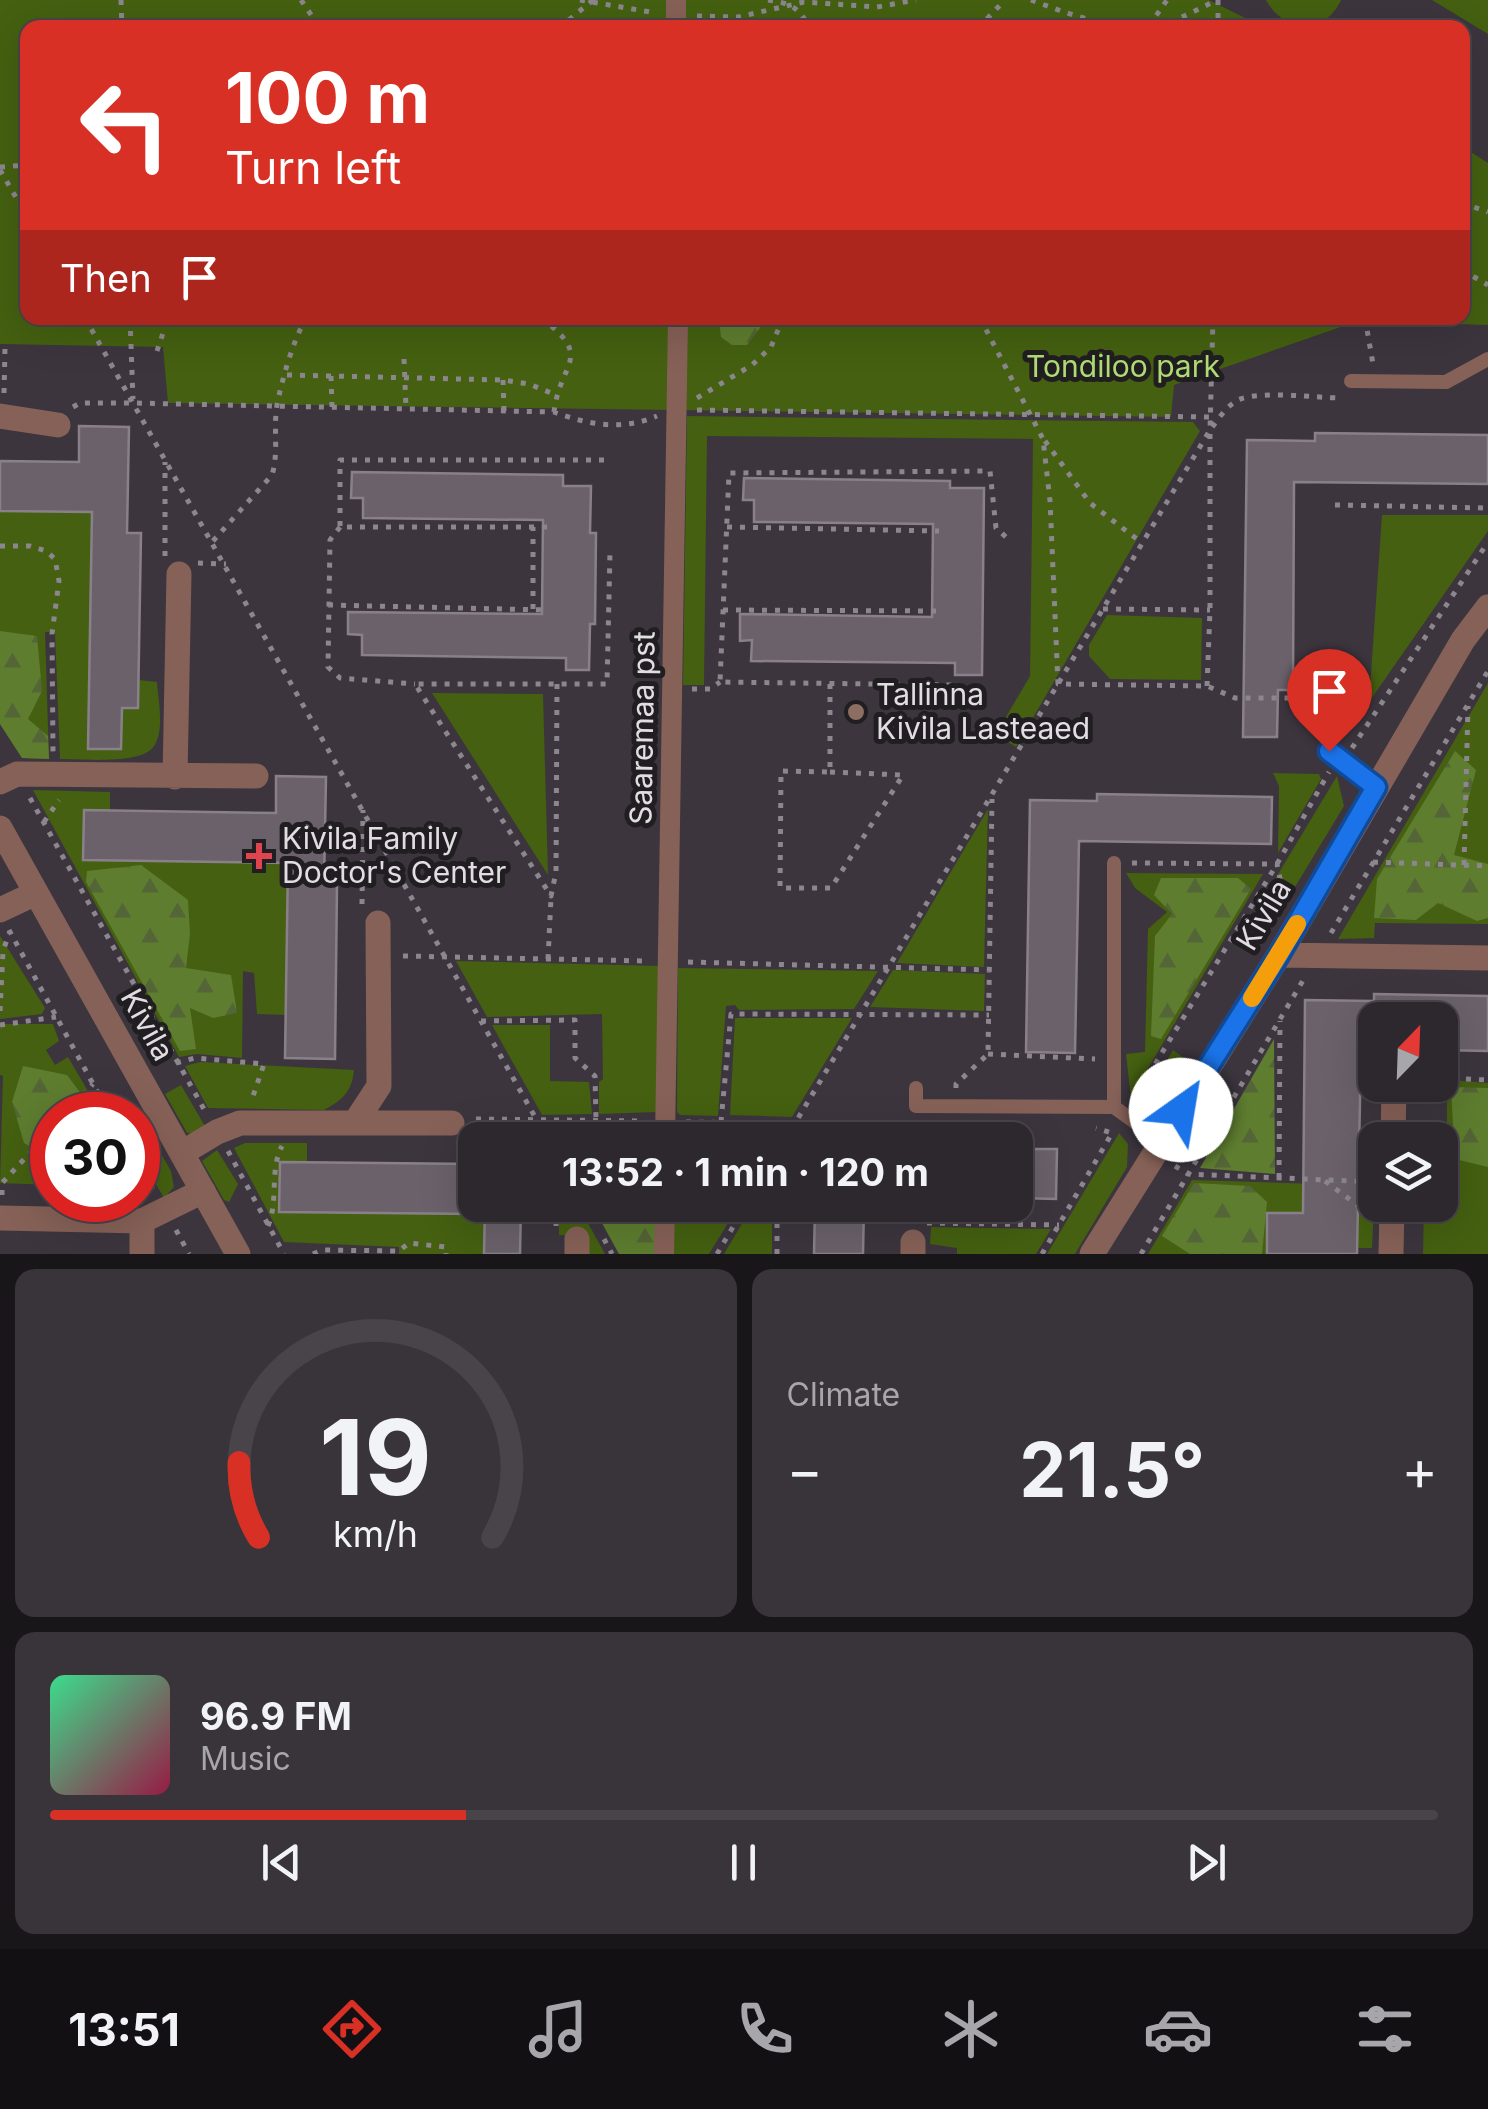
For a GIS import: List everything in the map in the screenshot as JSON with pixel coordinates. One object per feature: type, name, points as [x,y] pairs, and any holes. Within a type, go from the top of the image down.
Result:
[{"type":"street","name":"Saaremaa pst","points":[[665,1122],[678,325]]},
{"type":"street","points":[[2,416],[58,425]]},
{"type":"street","points":[[175,777],[179,574]]},
{"type":"street","name":"Kivila","points":[[1092,1254],[1279,955],[1463,640],[1488,607]]},
{"type":"street","points":[[9,778],[256,776]]},
{"type":"street","name":"Kivila","points":[[0,828],[238,1254]]},
{"type":"street","points":[[3,918],[36,893]]},
{"type":"street","points":[[356,1121],[380,1086],[378,922]]},
{"type":"street","points":[[1279,955],[1488,958]]},
{"type":"street","points":[[182,1153],[217,1132],[244,1123],[452,1123]]},
{"type":"street","points":[[160,1212],[203,1192]]},
{"type":"street","points":[[1,1218],[30,1219]]},
{"type":"street","points":[[142,1222],[142,1254]]},
{"type":"street","points":[[664,1222],[664,1254]]},
{"type":"lane","points":[[1351,381],[1446,382],[1488,359]]},
{"type":"lane","points":[[1329,751],[1376,787]]},
{"type":"lane","points":[[1114,862],[1113,1060],[1119,1111],[1157,1147]]},
{"type":"lane","points":[[916,1088],[916,1106],[1119,1111]]},
{"type":"path","points":[[580,0],[676,14],[738,16],[790,3]]},
{"type":"path","points":[[768,0],[877,7],[916,0]]},
{"type":"path","points":[[986,20],[1005,0]]},
{"type":"path","points":[[1031,0],[1099,20]]},
{"type":"path","points":[[1170,20],[1218,0]]},
{"type":"path","points":[[569,20],[591,2]]},
{"type":"path","points":[[790,3],[805,20]]},
{"type":"path","points":[[0,169],[20,204]]},
{"type":"path","points":[[89,325],[537,1120]]},
{"type":"path","points":[[130,325],[133,402]]},
{"type":"path","points":[[157,352],[166,325]]},
{"type":"path","points":[[213,542],[272,476],[276,463],[277,406],[294,342],[302,325]]},
{"type":"path","points":[[550,325],[565,336],[572,348],[554,412]]},
{"type":"path","points":[[58,425],[80,403],[133,402],[554,412],[584,423],[641,423],[678,410],[752,364],[771,347],[781,325]]},
{"type":"path","points":[[984,325],[1043,439],[1090,503],[1142,543]]},
{"type":"path","points":[[1207,686],[1213,325]]},
{"type":"path","points":[[1366,325],[1376,381]]},
{"type":"path","points":[[2,416],[5,348]]},
{"type":"path","points":[[404,359],[406,408]]},
{"type":"path","points":[[286,376],[504,380],[529,384],[556,395]]},
{"type":"path","points":[[330,376],[332,406]]},
{"type":"path","points":[[504,380],[504,410]]},
{"type":"path","points":[[796,1122],[1210,430],[1238,400],[1257,396],[1345,398],[1351,381]]},
{"type":"path","points":[[678,410],[1209,417]]},
{"type":"path","points":[[1043,439],[1050,501],[1058,684]]},
{"type":"path","points":[[166,460],[166,563],[179,574]]},
{"type":"path","points":[[610,552],[606,684],[415,684],[340,678],[328,667],[330,540],[340,527],[340,460],[612,460]]},
{"type":"path","points":[[720,682],[728,473],[990,472],[996,528],[1006,537]]},
{"type":"path","points":[[1336,505],[1488,508]]},
{"type":"path","points":[[340,527],[547,527]]},
{"type":"path","points":[[532,610],[533,527]]},
{"type":"path","points":[[727,527],[939,531]]},
{"type":"path","points":[[1042,1254],[1112,1133],[1119,1111],[1277,864],[1329,775],[1343,762],[1488,542]]},
{"type":"path","points":[[0,546],[30,546],[46,550],[55,559],[59,581],[52,634],[53,775]]},
{"type":"path","points":[[328,605],[547,610]]},
{"type":"path","points":[[723,610],[937,611]]},
{"type":"path","points":[[1103,610],[1210,610]]},
{"type":"path","points":[[674,689],[710,689],[720,682],[954,686],[985,704]]},
{"type":"path","points":[[415,684],[551,896]]},
{"type":"path","points":[[548,960],[556,872],[558,684]]},
{"type":"path","points":[[830,684],[830,772]]},
{"type":"path","points":[[1058,684],[1207,686],[1235,698],[1330,698]]},
{"type":"path","points":[[1464,865],[1468,703]]},
{"type":"path","points":[[1329,751],[1329,775]]},
{"type":"path","points":[[781,771],[830,772],[903,775],[831,888],[780,888],[781,771]]},
{"type":"path","points":[[9,778],[217,1132],[284,1254]]},
{"type":"path","points":[[955,1106],[956,1084],[988,1054],[992,795]]},
{"type":"path","points":[[363,808],[362,914],[378,922]]},
{"type":"path","points":[[1114,862],[1277,864]]},
{"type":"path","points":[[1373,862],[1488,866]]},
{"type":"path","points":[[0,1010],[3,918]]},
{"type":"path","points":[[3,918],[98,1092]]},
{"type":"path","points":[[721,1122],[731,1014],[990,1015]]},
{"type":"path","points":[[0,1025],[56,1017]]},
{"type":"path","points":[[1280,1019],[1280,1178]]},
{"type":"path","points":[[481,1021],[575,1020],[575,1058],[594,1076],[596,1120]]},
{"type":"path","points":[[988,1054],[1113,1060]]},
{"type":"path","points":[[176,1063],[196,1058],[264,1064],[244,1123]]},
{"type":"path","points":[[1458,1079],[1488,1080]]},
{"type":"path","points":[[87,1092],[94,1084]]},
{"type":"path","points":[[452,1123],[461,1119],[609,1122]]},
{"type":"path","points":[[268,1226],[273,1214],[275,1160],[293,1122]]},
{"type":"path","points":[[1093,1127],[1112,1133]]},
{"type":"path","points":[[1157,1147],[1188,1174],[1358,1181]]},
{"type":"path","points":[[1,1218],[2,1183],[30,1152]]},
{"type":"path","points":[[1322,1180],[1392,1230]]},
{"type":"path","points":[[717,1254],[736,1222]]},
{"type":"path","points":[[777,1222],[777,1254]]},
{"type":"path","points":[[913,1248],[913,1223],[1058,1225]]},
{"type":"path","points":[[313,1254],[322,1250],[399,1251],[409,1243],[446,1246],[446,1254]]},
{"type":"green space","name":"Tondiloo park","points":[[0,0],[1209,0],[1249,20],[20,20],[20,325],[1346,325],[1174,385],[1171,417],[168,403],[163,347],[0,344]]},
{"type":"green space","points":[[1266,0],[1341,0],[1325,20],[1285,20]]},
{"type":"green space","points":[[1432,0],[1488,0],[1488,34]]},
{"type":"green space","name":"Tondiloo park","points":[[1470,151],[1488,163],[1488,325],[1470,324]]},
{"type":"green space","points":[[720,325],[760,325],[747,345],[732,345],[721,337]]},
{"type":"green space","points":[[687,416],[1193,422],[1200,431],[1016,747],[996,734],[1030,676],[1033,439],[707,436],[704,685],[683,685]]},
{"type":"green space","points":[[0,511],[104,513],[91,533],[89,706],[138,680],[157,682],[159,732],[148,752],[111,760],[60,759],[55,632],[45,632],[49,759],[22,758],[0,724]]},
{"type":"green space","points":[[1382,515],[1488,515],[1488,531],[1369,702]]},
{"type":"green space","points":[[1107,615],[1202,618],[1201,680],[1110,679],[1089,656],[1089,645]]},
{"type":"green space","points":[[0,631],[37,636],[42,691],[28,719],[48,736],[49,759],[22,758],[0,724]]},
{"type":"green space","points":[[1488,683],[1488,924],[1375,923],[1374,938],[1338,939]]},
{"type":"green space","points":[[432,693],[543,694],[548,875]]},
{"type":"green space","points":[[1455,751],[1476,770],[1454,855],[1488,864],[1488,918],[1477,921],[1438,903],[1416,920],[1374,918],[1377,879]]},
{"type":"green space","points":[[1273,773],[1319,774],[1321,779],[1278,853],[1279,786]]},
{"type":"green space","points":[[1337,776],[1344,806],[1278,915],[1260,904]]},
{"type":"green space","points":[[33,790],[110,792],[110,810],[84,810],[83,860],[301,863],[288,884],[286,1015],[257,1014],[254,973],[243,971],[242,1058],[197,1054],[179,1057]]},
{"type":"green space","points":[[988,809],[984,967],[897,963]]},
{"type":"green space","points":[[141,865],[188,900],[186,968],[231,975],[237,1013],[213,1018],[190,1008],[196,1049],[180,1051],[86,882],[87,871]]},
{"type":"green space","points":[[1126,873],[1263,874],[1131,1097],[1126,1054],[1145,1052],[1148,929],[1167,912],[1135,888]]},
{"type":"green space","points":[[1161,878],[1238,878],[1251,889],[1161,1039],[1151,1036],[1155,936],[1172,914],[1154,895]]},
{"type":"green space","points":[[0,936],[45,1008],[42,1014],[0,1019]]},
{"type":"green space","points":[[456,961],[660,966],[657,1112],[599,1114],[602,1014],[487,1017]]},
{"type":"green space","points":[[678,968],[878,971],[854,1009],[739,1010],[735,1005],[726,1006],[718,1116],[677,1112]]},
{"type":"green space","points":[[893,970],[985,974],[984,1011],[870,1007]]},
{"type":"green space","points":[[735,1018],[852,1018],[792,1117],[730,1115]]},
{"type":"green space","points":[[0,1024],[53,1024],[59,1041],[46,1050],[55,1065],[68,1057],[89,1092],[30,1092],[30,1184],[0,1183]]},
{"type":"green space","points":[[492,1025],[550,1025],[550,1081],[589,1082],[592,1114],[542,1115]]},
{"type":"green space","points":[[1274,1039],[1275,1174],[1200,1168]]},
{"type":"green space","points":[[1173,1050],[1190,1062],[1167,1103],[1154,1107],[1141,1104]]},
{"type":"green space","points":[[200,1062],[354,1070],[345,1094],[324,1110],[208,1108],[185,1066]]},
{"type":"green space","points":[[23,1066],[67,1075],[80,1092],[30,1092],[30,1146],[24,1143],[12,1102]]},
{"type":"green space","points":[[1458,1081],[1488,1083],[1488,1254],[1423,1254],[1424,1222],[1458,1222],[1458,1122],[1447,1122],[1447,1102],[1458,1102]]},
{"type":"green space","points":[[181,1085],[206,1128],[196,1134],[187,1133],[165,1094]]},
{"type":"green space","points":[[1458,1087],[1488,1088],[1488,1167],[1458,1160],[1458,1122],[1453,1122],[1452,1102],[1458,1102]]},
{"type":"green space","points":[[1119,1133],[1128,1144],[1127,1167],[1075,1254],[1047,1254]]},
{"type":"green space","points":[[245,1143],[307,1143],[307,1162],[280,1163],[280,1212],[458,1214],[458,1222],[495,1222],[484,1254],[399,1254],[399,1247],[284,1242],[234,1148]]},
{"type":"green space","points":[[217,1150],[238,1184],[229,1202],[224,1200],[202,1161]]},
{"type":"green space","points":[[160,1152],[171,1171],[174,1187],[164,1198],[160,1191]]},
{"type":"green space","points":[[1192,1180],[1358,1185],[1358,1222],[1373,1222],[1372,1248],[1357,1248],[1357,1214],[1268,1213],[1267,1254],[1148,1254]]},
{"type":"green space","points":[[1194,1183],[1250,1186],[1267,1202],[1262,1254],[1190,1254],[1162,1236]]},
{"type":"green space","points":[[559,1222],[587,1222],[605,1254],[583,1254],[582,1236],[559,1235]]},
{"type":"green space","points":[[601,1222],[655,1222],[655,1254],[619,1254]]},
{"type":"green space","points":[[674,1222],[729,1222],[709,1254],[673,1254]]},
{"type":"green space","points":[[743,1222],[772,1222],[772,1254],[724,1254]]},
{"type":"green space","points":[[931,1227],[1051,1229],[1036,1254],[957,1254],[957,1248],[930,1244]]},
{"type":"building","points":[[79,426],[129,427],[127,533],[141,533],[138,708],[122,708],[121,749],[88,749],[92,512],[0,511],[0,461],[79,462]]},
{"type":"building","points":[[1315,433],[1488,435],[1488,484],[1294,482],[1293,690],[1278,690],[1277,737],[1243,737],[1247,440],[1315,441]]},
{"type":"building","points":[[352,472],[563,475],[563,486],[591,486],[590,533],[596,533],[595,624],[590,624],[589,670],[566,670],[566,658],[362,655],[362,635],[348,634],[348,612],[542,614],[543,520],[363,518],[363,498],[351,498]]},
{"type":"building","points":[[744,478],[950,481],[950,488],[984,488],[982,675],[955,675],[955,663],[751,661],[752,640],[740,641],[740,614],[932,617],[933,524],[754,522],[754,500],[743,500]]},
{"type":"building","points":[[276,776],[326,777],[324,883],[337,884],[335,1059],[285,1058],[288,863],[83,860],[84,810],[276,813]]},
{"type":"building","points":[[1097,794],[1272,797],[1271,844],[1079,841],[1075,1053],[1026,1052],[1030,800],[1097,801]]},
{"type":"building","points":[[1374,994],[1488,996],[1488,1051],[1458,1050],[1458,1002],[1358,1002],[1357,1254],[1267,1254],[1267,1213],[1303,1213],[1305,1000],[1374,1001]]},
{"type":"building","points":[[1033,1149],[1057,1149],[1056,1199],[1033,1198]]},
{"type":"building","points":[[280,1162],[458,1164],[458,1214],[279,1212]]},
{"type":"building","points":[[485,1222],[521,1222],[520,1254],[484,1254]]},
{"type":"building","points":[[815,1222],[864,1222],[863,1254],[814,1254]]},
{"type":"slow traffic","points":[[1252,998],[1297,924]]},
{"type":"place","name":"Tallinna Kivila Lasteaed","points":[[856,712]]},
{"type":"place","name":"Kivila Family Doctor's Center","points":[[259,856]]},
{"type":"route","points":[[1181,1110],[1279,955],[1376,787],[1329,751]]}]
